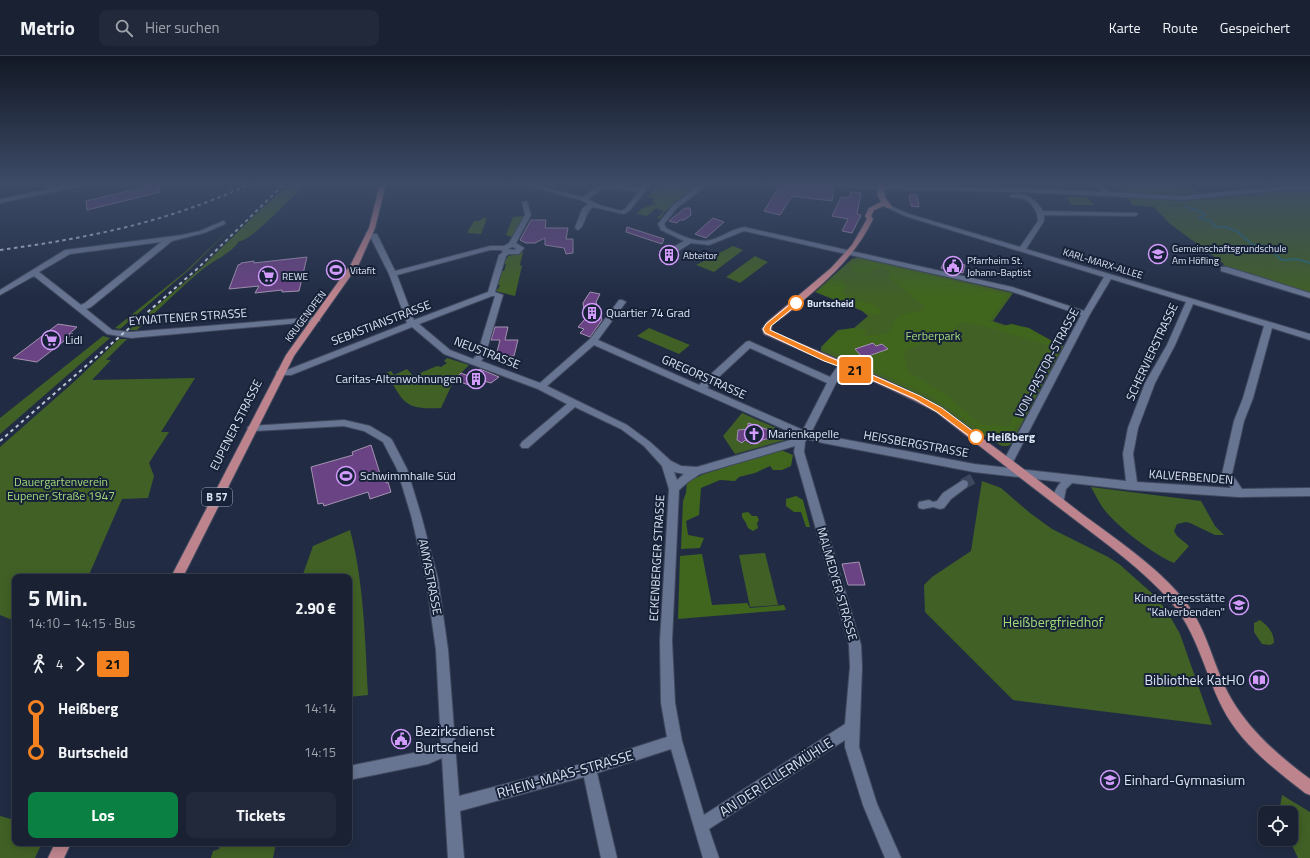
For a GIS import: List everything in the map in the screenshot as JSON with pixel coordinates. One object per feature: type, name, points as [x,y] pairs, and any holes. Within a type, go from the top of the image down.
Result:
[{"type":"main road","name":"KRUGENOFEN","points":[[280,373],[290,355],[350,273],[374,221]]},
{"type":"main road","points":[[869,221],[850,252],[796,303],[768,325],[766,329],[771,334],[826,359],[844,365],[931,405],[957,423],[1134,559],[1160,581],[1179,602],[1195,626],[1217,683],[1228,705],[1242,726],[1262,748],[1287,771],[1310,788]]},
{"type":"main road","name":"EUPENER STRASSE","points":[[179,574],[280,373]]},
{"type":"main road","points":[[56,858],[61,846]]},
{"type":"street","points":[[475,362],[481,356],[499,295],[490,293],[503,255],[524,221]]},
{"type":"street","points":[[578,228],[580,221]]},
{"type":"street","points":[[662,221],[661,224],[663,230],[690,241],[707,243],[714,242],[738,230],[750,230],[1012,289],[1086,314]]},
{"type":"street","name":"KARL-MARX-ALLEE","points":[[928,221],[1310,337]]},
{"type":"street","points":[[1021,250],[1041,221]]},
{"type":"street","points":[[0,293],[68,252],[169,239],[194,234],[224,223]]},
{"type":"street","name":"NEUSTRASSE","points":[[369,235],[374,236],[394,274],[410,321],[447,352],[541,387]]},
{"type":"street","points":[[81,308],[88,305],[169,239]]},
{"type":"street","points":[[669,253],[690,241]]},
{"type":"street","points":[[394,274],[490,248],[508,248]]},
{"type":"street","points":[[1224,269],[1310,296]]},
{"type":"street","name":"EYNATTENER STRASSE","points":[[34,272],[110,332],[131,334],[317,319]]},
{"type":"street","name":"VON-PASTOR-STRASSE","points":[[1008,462],[1086,314],[1109,276]]},
{"type":"street","name":"SEBASTIANSTRASSE","points":[[280,373],[288,373],[490,293]]},
{"type":"street","name":"SCHERVIERSTRASSE","points":[[1132,486],[1128,454],[1133,428],[1150,383],[1171,345],[1190,301]]},
{"type":"street","points":[[541,387],[593,341],[622,302]]},
{"type":"street","points":[[1239,493],[1227,474],[1239,420],[1248,398],[1269,324]]},
{"type":"street","name":"GREGORSTRASSE","points":[[593,341],[700,389],[803,438]]},
{"type":"street","points":[[700,389],[749,344],[832,382]]},
{"type":"street","points":[[674,489],[684,479],[697,471],[803,438],[832,382],[844,365]]},
{"type":"street","name":"ECKENBERGER STRASSE","points":[[541,387],[624,427],[647,444],[666,464],[674,489],[666,641],[668,703],[675,741],[711,858]]},
{"type":"street","points":[[525,445],[574,403]]},
{"type":"street","name":"AMYASTRASSE","points":[[252,428],[347,424],[367,428],[387,440],[402,469],[416,515],[432,578],[441,641],[454,804],[456,858]]},
{"type":"street","name":"HEISSBERGSTRASSE","points":[[803,438],[986,470],[1024,474]]},
{"type":"street","name":"MALMEDYER STRASSE","points":[[803,438],[799,452],[855,644],[856,667],[852,747],[870,805],[893,858]]},
{"type":"street","points":[[666,464],[680,470],[697,471]]},
{"type":"street","points":[[976,476],[986,470]]},
{"type":"street","name":"KALVERBENDEN","points":[[1024,474],[1132,486],[1239,493],[1310,492]]},
{"type":"street","points":[[1059,501],[1059,493],[1065,483],[1070,479]]},
{"type":"street","points":[[930,505],[940,505],[947,496],[964,484]]},
{"type":"street","name":"AN DER ELLERMÜHLE","points":[[700,826],[852,728]]},
{"type":"street","name":"RHEIN-MAAS-STRASSE","points":[[454,804],[589,769],[675,741]]},
{"type":"street","points":[[352,773],[428,757],[449,749]]},
{"type":"street","points":[[589,769],[609,858]]},
{"type":"green space","points":[[248,221],[267,221],[253,234],[239,241],[236,246],[227,253],[203,269],[137,330],[129,330],[201,268]]},
{"type":"green space","points":[[474,221],[486,221],[481,234],[467,233]]},
{"type":"green space","points":[[511,221],[521,221],[512,237],[506,235]]},
{"type":"green space","points":[[1168,221],[1310,221],[1310,294],[1222,268],[1224,264]]},
{"type":"green space","points":[[235,224],[191,268],[120,329],[115,328],[186,271]]},
{"type":"green space","points":[[733,246],[743,250],[714,272],[696,265]]},
{"type":"green space","points":[[523,252],[520,265],[522,266],[515,296],[492,290],[498,289],[500,285],[494,285],[498,271],[504,271],[506,264],[501,264],[503,259],[507,259],[508,256]]},
{"type":"green space","points":[[755,256],[768,262],[740,283],[726,277]]},
{"type":"green space","name":"Ferberpark","points":[[859,257],[1013,293],[993,321],[1064,345],[1011,444],[1008,446],[1002,446],[973,430],[926,398],[821,351],[821,347],[838,330],[854,328],[868,316],[862,311],[815,292],[852,259]]},
{"type":"green space","points":[[865,260],[1008,295],[989,321],[1002,326],[1012,324],[1029,328],[1061,346],[1060,349],[991,328],[965,322],[946,334],[908,349],[904,354],[907,369],[911,374],[945,394],[980,424],[1009,427],[1048,357],[1045,347],[1059,351],[1008,442],[1002,441],[982,431],[929,395],[824,348],[836,334],[848,329],[855,328],[867,331],[865,336],[886,334],[890,331],[895,319],[906,314],[922,310],[925,306],[889,278],[889,271],[880,268],[863,274],[851,270],[852,264]]},
{"type":"green space","points":[[832,280],[843,282],[846,287],[842,292],[848,297],[853,300],[873,305],[883,313],[869,314],[817,292]]},
{"type":"green space","points":[[649,328],[690,345],[679,354],[637,336]]},
{"type":"green space","points":[[103,336],[110,338],[0,434],[0,418]]},
{"type":"green space","name":"Dauergartenverein Eupener Straße 1947","points":[[119,339],[127,339],[106,360],[111,360],[92,380],[195,378],[161,432],[169,432],[149,463],[154,476],[148,498],[122,499],[89,574],[12,574],[12,620],[0,615],[0,447],[75,381]]},
{"type":"green space","points":[[447,358],[469,365],[454,380],[441,408],[419,407],[406,402],[401,397],[386,373],[391,371],[394,375],[407,369],[413,376],[437,366],[441,367],[447,363],[444,361]]},
{"type":"green space","points":[[742,413],[785,432],[785,434],[770,433],[769,430],[751,424],[748,425],[749,428],[738,430],[737,434],[741,436],[737,441],[742,443],[745,441],[752,445],[755,442],[770,439],[770,437],[785,437],[785,440],[735,454],[723,436]]},
{"type":"green space","points":[[781,450],[793,455],[791,466],[782,470],[773,470],[770,466],[755,473],[739,477],[735,481],[720,480],[701,488],[699,515],[686,521],[688,535],[704,538],[700,548],[681,549],[683,501],[686,493],[687,482],[704,474]]},
{"type":"green space","name":"Heißbergfriedhof","points":[[982,481],[1001,488],[1030,513],[1052,529],[1119,564],[1154,595],[1167,611],[1180,634],[1212,725],[1013,700],[925,612],[924,585],[932,577],[971,551]]},
{"type":"green space","points":[[1091,487],[1201,501],[1215,526],[1224,535],[1215,535],[1186,522],[1177,524],[1174,531],[1177,536],[1189,546],[1174,563],[1146,547],[1117,523],[1103,508]]},
{"type":"green space","points":[[796,496],[803,500],[810,527],[806,527],[801,512],[794,512],[786,506],[786,499]]},
{"type":"green space","points":[[748,512],[752,516],[757,516],[759,520],[757,523],[758,528],[753,531],[748,528],[742,517],[742,513]]},
{"type":"green space","points":[[350,530],[355,550],[361,591],[365,632],[368,695],[352,697],[352,574],[303,574],[313,546]]},
{"type":"green space","points":[[765,553],[778,605],[750,607],[739,555]]},
{"type":"green space","points":[[702,554],[712,605],[747,603],[750,608],[784,605],[786,610],[678,619],[680,556]]},
{"type":"green space","points":[[1260,620],[1272,632],[1274,643],[1270,645],[1262,644],[1254,632],[1254,623]]},
{"type":"green space","points":[[1282,795],[1310,812],[1310,858],[1298,858],[1292,846],[1298,846],[1298,806],[1280,806]]},
{"type":"green space","points":[[0,816],[12,819],[12,846],[41,846],[35,858],[0,858]]},
{"type":"green space","points":[[220,846],[275,846],[273,858],[211,858],[213,851],[219,849]]},
{"type":"building","points":[[530,221],[546,221],[545,228],[568,228],[566,239],[573,239],[573,253],[566,254],[564,248],[545,245],[545,238],[535,243],[526,243],[520,240]]},
{"type":"building","points":[[709,221],[724,222],[706,238],[695,234]]},
{"type":"building","points":[[847,221],[858,221],[852,233],[842,231]]},
{"type":"building","points":[[627,227],[664,239],[662,244],[626,232]]},
{"type":"building","name":"REWE","points":[[307,257],[299,291],[282,292],[282,290],[255,293],[259,286],[229,289],[238,265],[241,263]]},
{"type":"building","name":"Pfarrheim St. Johann-Baptist","points":[[945,260],[965,265],[963,273],[941,268]]},
{"type":"building","name":"Quartier 74 Grad","points":[[590,292],[600,294],[596,302],[602,320],[590,337],[580,333],[584,329],[578,327],[585,319],[583,303]]},
{"type":"building","name":"Lidl","points":[[58,324],[77,327],[69,334],[73,334],[37,362],[13,358]]},
{"type":"building","points":[[495,327],[508,327],[505,340],[518,340],[514,356],[496,356],[500,340],[491,340]]},
{"type":"building","points":[[873,343],[876,346],[882,344],[888,349],[863,358],[855,349]]},
{"type":"building","name":"Caritas-Altenwohnungen","points":[[480,369],[499,377],[491,383],[484,381],[480,384],[476,382],[472,386],[454,380],[461,373],[471,377]]},
{"type":"building","name":"Marienkapelle","points":[[748,423],[769,430],[770,439],[756,442],[754,441],[752,443],[745,440],[742,443],[737,440],[738,430],[748,429]]},
{"type":"building","name":"Schwimmhalle Süd","points":[[371,445],[382,480],[385,479],[386,483],[388,482],[391,492],[370,499],[368,492],[324,506],[323,503],[318,504],[311,467],[353,455],[352,452]]},
{"type":"building","points":[[859,562],[865,585],[848,585],[842,564]]},
{"type":"waterway","points":[[1211,221],[1214,224],[1214,227],[1227,227],[1238,232],[1253,245],[1270,246],[1277,249],[1275,253],[1282,260],[1296,259],[1310,263]]},
{"type":"tunnel","points":[[963,484],[976,477]]},
{"type":"railway","points":[[0,250],[97,234],[147,221]]},
{"type":"railway","points":[[0,441],[197,269],[246,221]]},
{"type":"bus line","name":"21","points":[[796,303],[768,325],[766,329],[767,332],[826,359],[852,368],[918,397],[939,410],[976,437]]},
{"type":"place","name":"Gemeinschaftsgrundschule Am Höfling","points":[[1158,254]]},
{"type":"place","name":"Abteitor","points":[[669,255]]},
{"type":"place","name":"Pfarrheim St. Johann-Baptist","points":[[953,266]]},
{"type":"place","name":"Vitafit","points":[[336,270]]},
{"type":"place","name":"REWE","points":[[268,276]]},
{"type":"place","name":"Burtscheid","points":[[796,303]]},
{"type":"place","name":"Quartier 74 Grad","points":[[592,313]]},
{"type":"place","name":"Lidl","points":[[51,340]]},
{"type":"place","name":"Caritas-Altenwohnungen","points":[[476,379]]},
{"type":"place","name":"Marienkapelle","points":[[754,434]]},
{"type":"place","name":"Heißberg","points":[[976,437]]},
{"type":"place","name":"Schwimmhalle Süd","points":[[346,476]]},
{"type":"place","name":"Kindertagesstätte \"Kalverbenden\"","points":[[1239,605]]},
{"type":"place","name":"Bibliothek KatHO","points":[[1259,680]]},
{"type":"place","name":"Bezirksdienst Burtscheid","points":[[401,739]]},
{"type":"place","name":"Einhard-Gymnasium","points":[[1110,780]]}]
